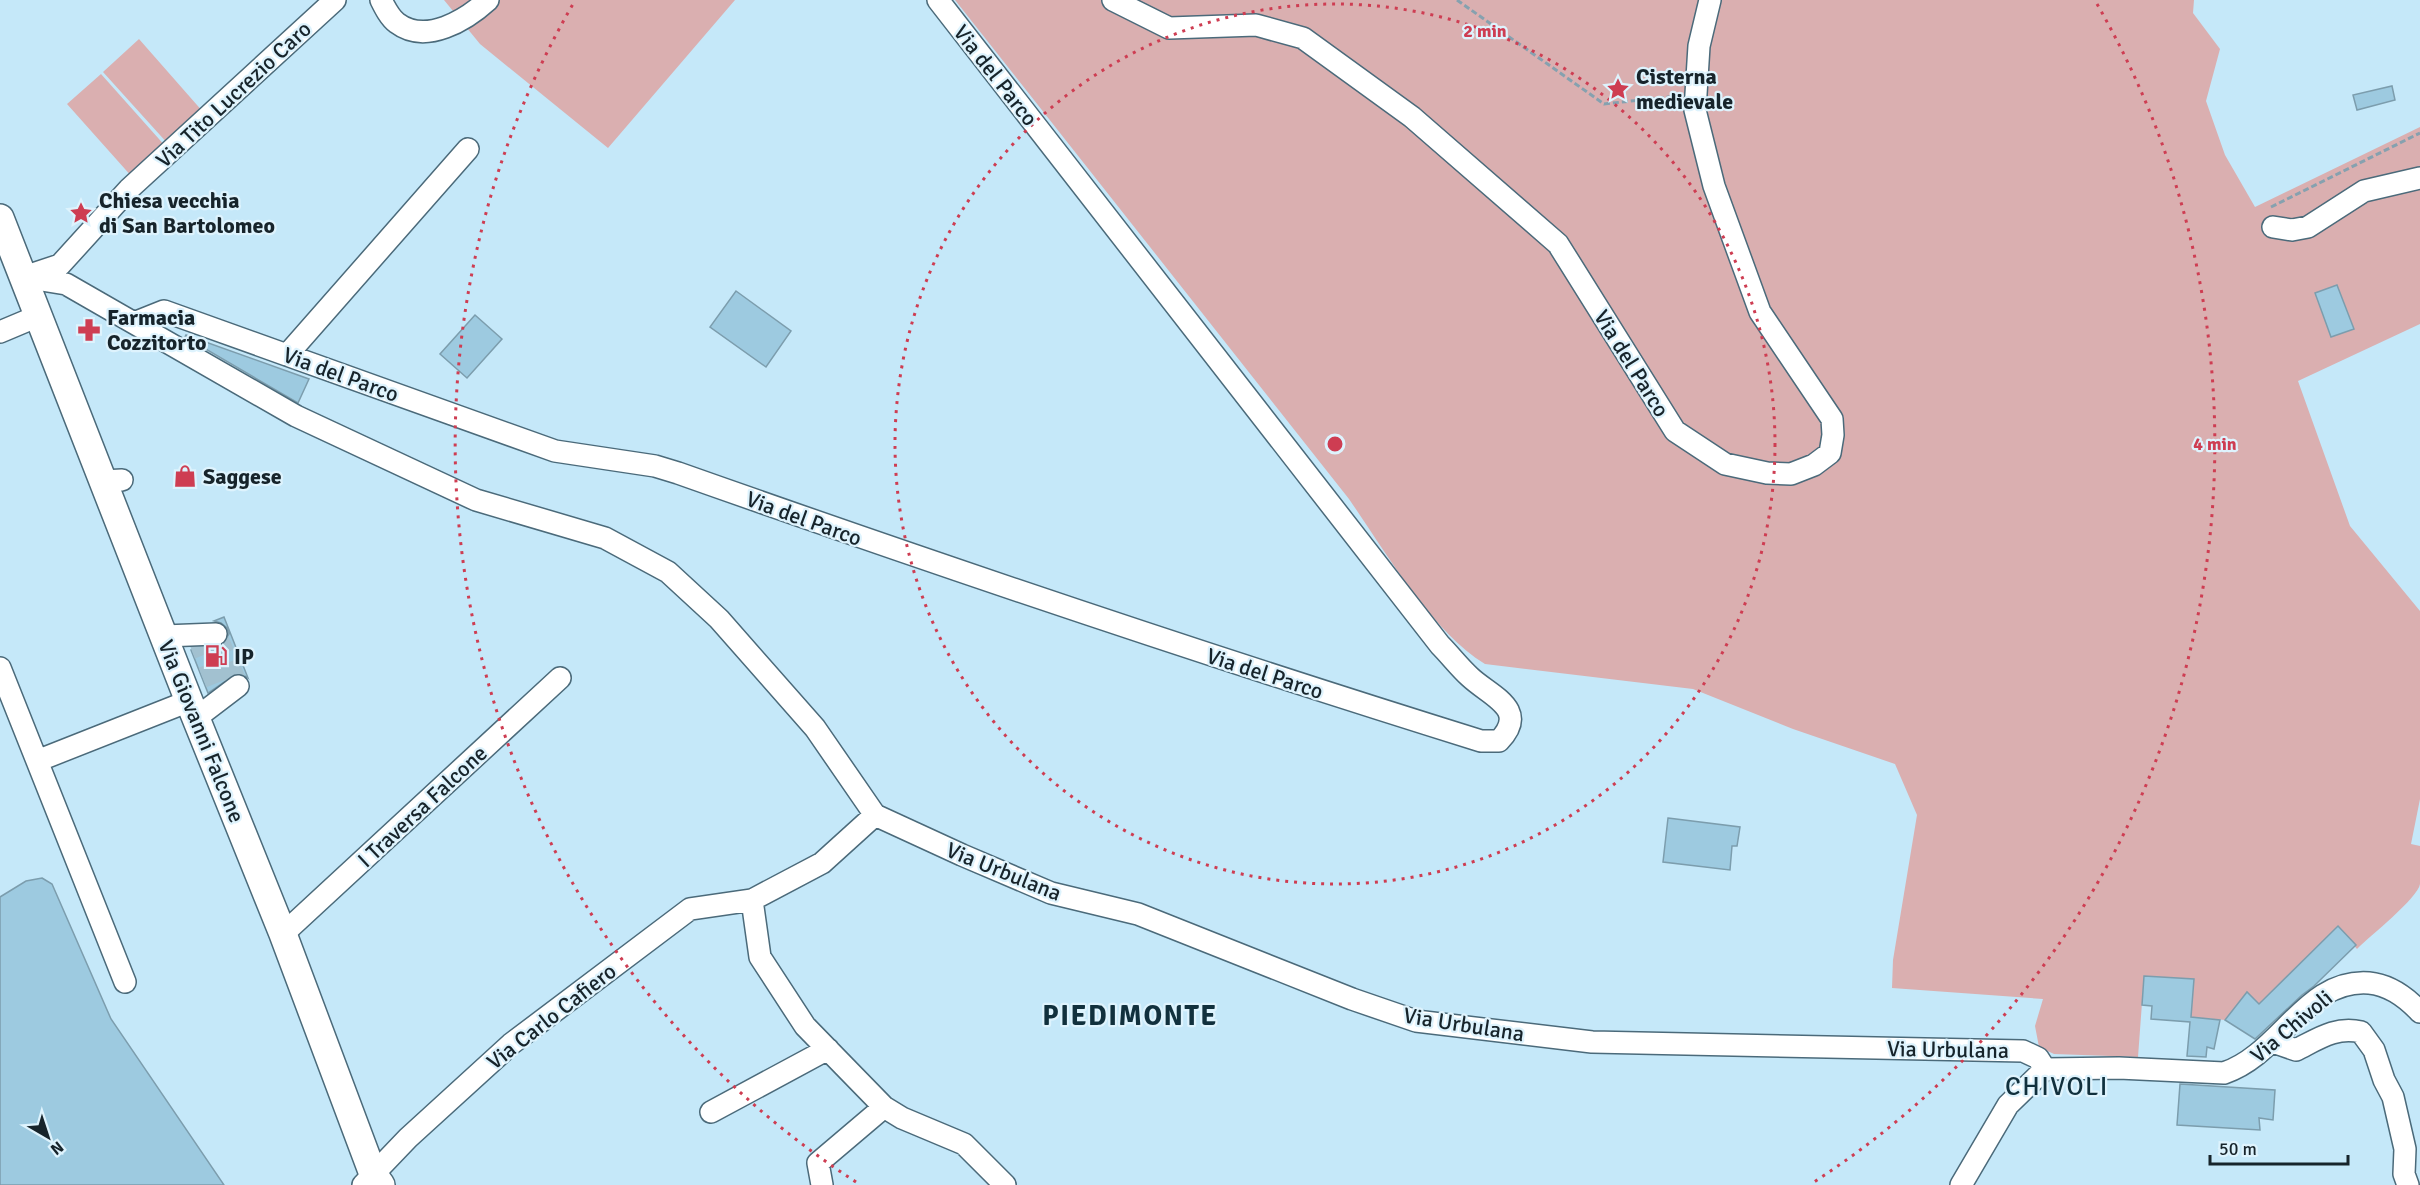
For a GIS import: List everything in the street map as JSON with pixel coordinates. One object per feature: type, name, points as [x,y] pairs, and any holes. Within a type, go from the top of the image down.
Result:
[{"type":"main road","name":"Via Giovanni Falcone","points":[[0,218],[38,316],[113,481],[164,636],[283,934],[372,1181]]},
{"type":"street","name":"Via Tito Lucrezio Caro","points":[[23,277],[60,265],[129,189],[335,0]]},
{"type":"street","points":[[381,0],[394,22],[406,29],[424,32],[445,27],[471,15],[488,0]]},
{"type":"street","name":"Via del Parco","points":[[134,323],[164,310],[555,451],[655,466],[678,473],[911,556],[1249,669],[1480,741],[1499,741],[1509,731],[1510,714],[1502,701],[1471,678],[1440,645],[938,0]]},
{"type":"street","name":"Via del Parco","points":[[1113,0],[1169,28],[1256,25],[1303,38],[1412,117],[1558,244],[1675,431],[1725,464],[1767,473],[1791,474],[1814,465],[1830,453],[1832,419],[1760,312],[1714,186],[1695,110],[1699,46],[1711,2]]},
{"type":"street","points":[[287,355],[468,149]]},
{"type":"street","points":[[2267,220],[2292,230],[2308,227],[2364,191],[2420,178]]},
{"type":"street","points":[[23,277],[66,284],[296,416],[476,500],[605,538],[668,572],[719,620],[815,728],[875,815]]},
{"type":"street","points":[[0,332],[38,316]]},
{"type":"street","points":[[164,636],[216,634]]},
{"type":"street","points":[[0,668],[125,982]]},
{"type":"street","name":"I Traversa Falcone","points":[[283,934],[560,678]]},
{"type":"street","points":[[37,761],[193,710],[238,686]]},
{"type":"street","name":"Via Carlo Cafiero","points":[[372,1181],[440,1108],[511,1044],[690,909],[752,900],[822,863],[875,815]]},
{"type":"street","name":"Via Urbulana","points":[[875,815],[1051,892],[1138,914],[1352,999],[1416,1021],[1592,1042],[2023,1051],[2038,1058],[2045,1070]]},
{"type":"street","points":[[752,900],[760,957],[805,1026],[884,1107],[902,1118],[964,1144],[1005,1185]]},
{"type":"street","name":"Via Chivoli","points":[[2045,1070],[2097,1068],[2224,1073],[2239,1068],[2254,1058],[2317,999],[2334,988],[2350,983],[2381,984],[2399,993],[2420,1012]]},
{"type":"street","points":[[2273,1042],[2296,1050],[2327,1035],[2348,1029],[2361,1032],[2374,1050],[2384,1080],[2393,1097],[2405,1149],[2404,1174],[2408,1185]]},
{"type":"street","points":[[711,1112],[828,1049]]},
{"type":"street","points":[[1960,1185],[2008,1106],[2045,1070]]},
{"type":"street","points":[[822,1185],[819,1163],[884,1107]]},
{"type":"path","points":[[1457,0],[1604,104],[1696,94]]},
{"type":"path","points":[[2267,220],[2420,133]]},
{"type":"shaded area","points":[[444,0],[735,0],[608,148],[480,44]]},
{"type":"shaded area","points":[[955,0],[2194,0],[2193,13],[2220,49],[2206,101],[2225,155],[2255,207],[2420,127],[2420,324],[2298,381],[2350,526],[2420,611],[2420,799],[2411,844],[2420,846],[2420,884],[2417,890],[2403,907],[2357,949],[2338,927],[2259,1004],[2247,992],[2225,1020],[2191,1017],[2193,979],[2144,976],[2138,1057],[2054,1054],[2039,1047],[2035,1026],[2043,999],[1892,988],[1893,960],[1917,815],[1895,764],[1793,729],[1693,689],[1485,664],[1465,650],[1446,632],[1410,589],[1349,499]]},
{"type":"shaded area","points":[[139,39],[204,113],[169,145],[103,72]]},
{"type":"shaded area","points":[[101,74],[167,148],[133,178],[67,104]]},
{"type":"building","points":[[2392,86],[2395,100],[2357,110],[2353,95]]},
{"type":"building","points":[[2337,285],[2354,329],[2331,337],[2315,293]]},
{"type":"building","points":[[736,291],[791,331],[766,367],[710,327]]},
{"type":"building","points":[[475,315],[502,339],[467,378],[440,354]]},
{"type":"building","points":[[186,335],[309,379],[298,403],[185,337]]},
{"type":"building","points":[[224,617],[248,678],[242,674],[236,674],[208,693],[191,650],[223,644],[229,634],[227,628],[214,621]]},
{"type":"building","points":[[1668,818],[1740,827],[1737,846],[1732,846],[1730,870],[1663,862]]},
{"type":"building","points":[[42,878],[52,884],[111,1019],[224,1185],[0,1185],[0,897],[26,881]]},
{"type":"building","points":[[2338,926],[2356,945],[2255,1039],[2225,1020],[2247,992],[2259,1004]]},
{"type":"building","points":[[2144,976],[2194,979],[2191,1017],[2220,1020],[2214,1049],[2207,1047],[2206,1057],[2187,1056],[2190,1022],[2151,1019],[2152,1006],[2142,1005]]},
{"type":"building","points":[[2180,1084],[2275,1090],[2273,1120],[2259,1118],[2260,1130],[2177,1125]]},
{"type":"tunnel","points":[[216,634],[238,686]]},
{"type":"tunnel","points":[[197,635],[222,698]]},
{"type":"place","name":"Cisterna medievale","points":[[1618,89]]},
{"type":"place","name":"Chiesa vecchia di San Bartolomeo","points":[[81,213]]},
{"type":"place","name":"Farmacia Cozzitorto","points":[[89,330]]},
{"type":"place","name":"Saggese","points":[[185,476]]},
{"type":"place","name":"IP","points":[[216,656]]},
{"type":"district","name":"PIEDIMONTE","points":[[1130,1015]]},
{"type":"district","name":"CHIVOLI","points":[[2057,1086]]}]
